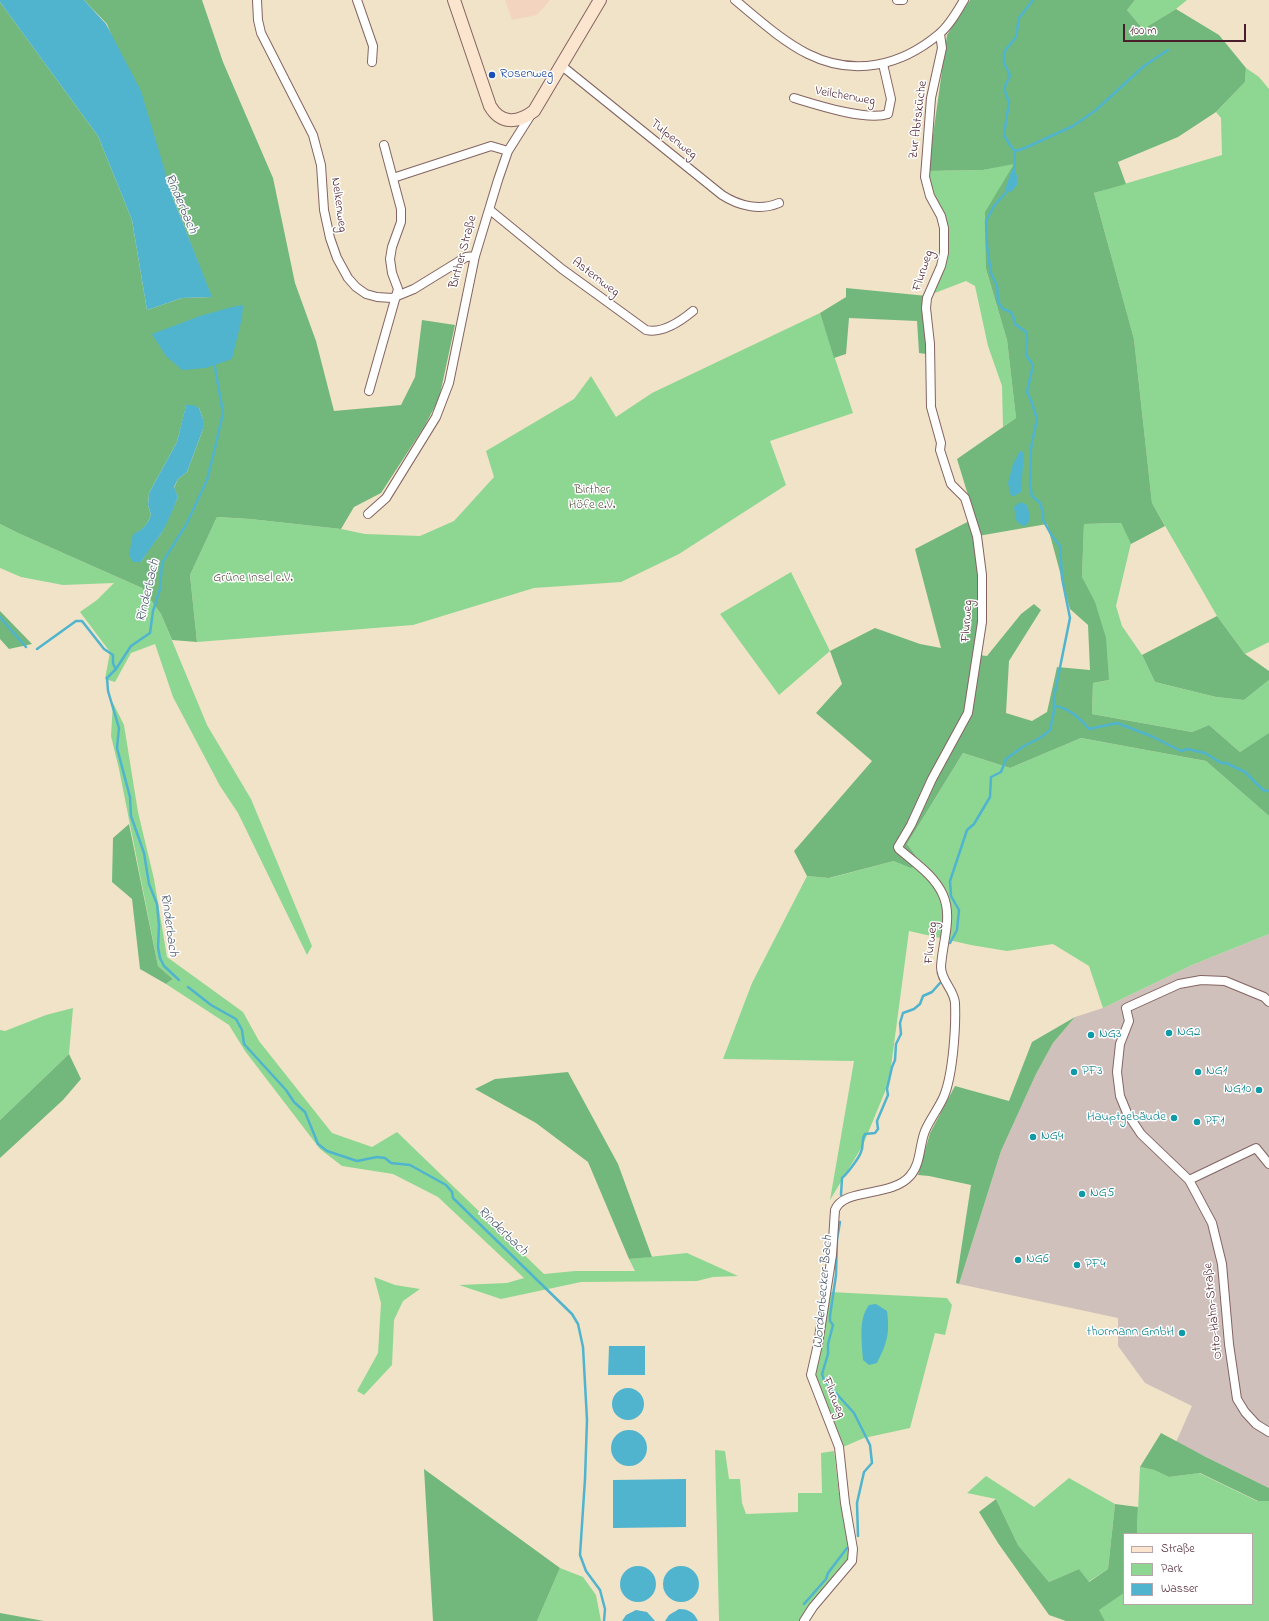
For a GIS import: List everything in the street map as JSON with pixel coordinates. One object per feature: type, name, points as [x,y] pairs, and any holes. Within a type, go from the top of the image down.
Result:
[{"type":"street","name":"Nelkenweg","points":[[257,0],[258,20],[261,33],[305,119],[316,145],[321,166],[326,224],[333,248],[342,268],[356,287],[366,294],[385,298],[396,297],[414,289],[466,257],[475,256]]},
{"type":"street","points":[[357,0],[373,46],[372,62]]},
{"type":"street","points":[[454,0],[493,112],[508,121],[526,117],[534,111]]},
{"type":"street","name":"Birther Straße","points":[[368,514],[386,498],[436,417],[444,401],[475,256],[508,151],[562,66],[600,0]]},
{"type":"street","points":[[735,0],[790,43],[808,54],[820,59],[852,66],[883,64],[900,58],[917,49],[940,34],[952,20],[964,0]]},
{"type":"street","points":[[897,0],[903,0]]},
{"type":"street","name":"Zur Abtsküche","points":[[926,185],[925,177],[931,98],[942,48],[940,34]]},
{"type":"street","name":"Veilchenweg","points":[[794,98],[855,113],[888,114],[891,99],[883,64]]},
{"type":"street","name":"Tulpenweg","points":[[562,66],[722,195],[733,202],[752,206],[769,207],[779,203]]},
{"type":"street","points":[[369,391],[398,288],[392,273],[390,260],[392,247],[401,222],[401,209],[384,145]]},
{"type":"street","points":[[393,178],[491,146],[508,151]]},
{"type":"street","name":"Flurweg","points":[[804,1621],[813,1607],[852,1561],[852,1549],[839,1447],[810,1375],[818,1344],[832,1255],[835,1210],[838,1204],[846,1198],[892,1188],[902,1183],[909,1177],[918,1164],[925,1132],[943,1098],[947,1087],[952,1062],[955,1002],[951,989],[942,978],[941,967],[948,919],[943,895],[929,874],[899,850],[898,847],[911,825],[932,779],[968,713],[982,622],[982,575],[977,536],[965,498],[951,484],[940,450],[940,443],[931,407],[932,371],[927,298],[941,266],[944,254],[944,228],[941,216],[926,185]]},
{"type":"street","name":"Asternweg","points":[[490,210],[562,269],[646,330],[656,331],[669,327],[682,320],[693,311]]},
{"type":"street","name":"Otto-Hahn-Straße","points":[[1269,1002],[1264,997],[1226,981],[1201,980],[1179,984],[1126,1008],[1129,1021],[1120,1044],[1117,1072],[1120,1096],[1127,1113],[1141,1134],[1189,1180],[1212,1222],[1222,1264],[1229,1344],[1237,1399],[1245,1412],[1256,1424],[1269,1432]]},
{"type":"street","points":[[1189,1180],[1256,1148],[1269,1164]]},
{"type":"shaded area","points":[[505,0],[550,0],[537,15],[512,20]]},
{"type":"shaded area","points":[[1269,934],[1269,1488],[1176,1442],[1192,1406],[1145,1383],[1118,1346],[1118,1318],[959,1284],[1001,1151],[1036,1074],[1053,1043],[1075,1017],[1103,1008],[1192,965]]},
{"type":"green space","points":[[84,0],[202,0],[223,62],[273,178],[295,283],[316,341],[334,411],[401,405],[415,377],[422,320],[455,325],[439,399],[424,427],[381,493],[354,507],[341,529],[217,517],[190,575],[197,642],[172,640],[161,614],[142,588],[0,524],[0,2],[98,136],[132,220],[147,310],[182,298],[211,297],[107,24]],"holes":[[[186,406],[199,408],[203,419],[203,429],[187,472],[178,479],[174,488],[178,497],[161,534],[150,547],[141,562],[133,535],[144,527],[151,515],[148,505],[149,493],[177,442]]]},
{"type":"green space","points":[[970,0],[1135,0],[1127,10],[1143,29],[1176,9],[1219,35],[1246,68],[1245,82],[1216,112],[1178,137],[1118,162],[1126,184],[1094,193],[1134,339],[1152,503],[1165,526],[1131,544],[1121,523],[1084,524],[1082,577],[1095,602],[1106,638],[1109,680],[1093,683],[1092,714],[1192,732],[1209,725],[1240,752],[1269,733],[1269,816],[1206,761],[1081,738],[1010,768],[963,753],[907,844],[919,860],[911,868],[894,861],[829,878],[807,876],[794,851],[872,761],[816,713],[842,684],[830,651],[875,628],[920,644],[941,648],[915,549],[975,518],[957,459],[1016,418],[1007,340],[986,269],[985,212],[1014,164],[983,170],[928,171],[947,35]],"holes":[[[1047,524],[1070,609],[1088,625],[1090,670],[1057,667],[1047,712],[1032,721],[1006,713],[1009,661],[1041,610],[1034,604],[1021,614],[987,656],[979,655],[978,536]]]},
{"type":"green space","points":[[1135,0],[1187,0],[1176,9],[1143,29],[1127,10]]},
{"type":"green space","points":[[1246,68],[1259,77],[1269,89],[1269,642],[1245,654],[1217,616],[1152,503],[1134,339],[1094,193],[1222,155],[1221,118],[1216,112],[1245,82]]},
{"type":"green space","points":[[1014,163],[986,269],[1007,340],[1016,418],[1003,427],[1002,386],[988,346],[975,286],[966,281],[927,296],[945,258],[942,217],[929,179],[928,171],[983,170]]},
{"type":"green space","points":[[846,288],[927,296],[926,354],[919,353],[917,321],[849,318],[846,354],[834,358],[820,313],[846,297]]},
{"type":"green space","name":"Birther Höfe e.V.","points":[[820,313],[853,413],[770,441],[786,485],[679,554],[621,582],[534,588],[413,625],[197,642],[190,575],[217,517],[341,529],[365,534],[420,536],[454,521],[494,477],[486,451],[574,399],[591,376],[616,417],[652,393]]},
{"type":"green space","points":[[1121,523],[1131,543],[1116,606],[1122,626],[1142,655],[1155,682],[1216,697],[1244,700],[1269,680],[1269,734],[1240,752],[1209,725],[1192,732],[1092,714],[1093,683],[1109,680],[1082,577],[1084,524]]},
{"type":"green space","points":[[0,524],[142,588],[161,614],[207,725],[251,799],[312,946],[307,955],[238,813],[220,786],[173,697],[155,644],[131,653],[115,682],[105,679],[110,652],[80,612],[97,600],[114,583],[63,585],[21,577],[0,568]]},
{"type":"green space","points":[[791,572],[830,651],[779,695],[720,614]]},
{"type":"green space","points":[[0,611],[32,644],[9,649],[0,639]]},
{"type":"green space","points":[[1217,616],[1245,654],[1269,671],[1269,680],[1244,700],[1216,697],[1155,682],[1142,655]]},
{"type":"green space","points":[[113,703],[124,725],[138,812],[154,879],[167,957],[243,1012],[259,1041],[332,1133],[372,1147],[397,1132],[544,1274],[575,1271],[635,1271],[629,1259],[687,1253],[738,1276],[713,1277],[697,1281],[581,1282],[501,1299],[459,1285],[507,1283],[524,1278],[438,1197],[393,1174],[342,1166],[320,1149],[245,1051],[229,1025],[166,984],[173,979],[158,966],[119,769],[111,736]]},
{"type":"green space","points":[[1081,738],[1206,761],[1269,816],[1269,934],[1192,965],[1103,1008],[1089,966],[1053,944],[1007,951],[971,945],[909,931],[889,1082],[863,1145],[830,1200],[854,1061],[723,1059],[752,983],[807,876],[830,878],[894,861],[919,860],[907,844],[963,753],[1010,768]]},
{"type":"green space","points":[[129,824],[158,966],[173,979],[166,984],[140,969],[132,899],[112,882],[113,838]]},
{"type":"green space","points":[[73,1008],[69,1054],[0,1120],[0,1030],[5,1031],[46,1015]]},
{"type":"green space","points":[[1075,1017],[1053,1043],[1036,1074],[1001,1151],[959,1284],[956,1283],[971,1185],[918,1175],[930,1133],[955,1086],[1009,1101],[1032,1042]]},
{"type":"green space","points":[[69,1054],[81,1079],[63,1100],[0,1158],[0,1120]]},
{"type":"green space","points":[[568,1072],[618,1164],[652,1257],[629,1259],[588,1162],[536,1123],[475,1089],[495,1079]]},
{"type":"green space","points":[[374,1277],[395,1285],[420,1289],[403,1301],[394,1320],[392,1365],[364,1395],[357,1391],[378,1353],[381,1303]]},
{"type":"green space","points":[[830,1292],[947,1298],[952,1305],[945,1335],[935,1333],[910,1428],[864,1438],[843,1447],[815,1374]]},
{"type":"green space","points":[[1161,1433],[1269,1488],[1269,1501],[1258,1501],[1200,1473],[1169,1477],[1154,1470],[1140,1467]]},
{"type":"green space","points":[[715,1450],[725,1451],[729,1479],[740,1479],[742,1503],[746,1514],[798,1512],[798,1493],[822,1493],[821,1453],[834,1451],[839,1494],[849,1536],[850,1556],[813,1602],[800,1621],[719,1621]]},
{"type":"green space","points":[[1140,1467],[1154,1470],[1169,1477],[1199,1473],[1257,1501],[1269,1501],[1269,1621],[1105,1621],[1098,1610],[1123,1594],[1123,1605],[1253,1605],[1253,1533],[1137,1533]]},
{"type":"green space","points":[[424,1469],[560,1568],[537,1621],[433,1621]]},
{"type":"green space","points":[[986,1476],[1034,1507],[1069,1478],[1115,1504],[1108,1569],[1088,1582],[1079,1569],[1049,1582],[1018,1545],[996,1499],[967,1493]]},
{"type":"green space","points":[[996,1499],[1018,1545],[1049,1582],[1079,1569],[1089,1582],[1108,1569],[1115,1504],[1138,1507],[1137,1533],[1123,1533],[1123,1594],[1099,1610],[1105,1621],[1066,1621],[1049,1615],[998,1543],[979,1512]]},
{"type":"green space","points":[[560,1568],[583,1577],[596,1595],[601,1621],[537,1621]]},
{"type":"green space","points":[[0,1613],[44,1621],[0,1621]]},
{"type":"water","points":[[0,0],[84,0],[106,24],[141,91],[173,198],[212,297],[182,298],[147,310],[132,220],[98,136]]},
{"type":"water","points":[[1012,169],[1017,175],[1017,185],[1011,192],[1005,190]]},
{"type":"water","points":[[243,305],[242,318],[232,359],[206,368],[182,370],[166,356],[152,334],[200,316]]},
{"type":"water","points":[[186,405],[193,405],[199,408],[203,419],[203,429],[187,472],[178,479],[174,487],[178,497],[164,529],[141,562],[133,562],[129,555],[133,534],[144,527],[151,515],[148,505],[149,493],[177,442]]},
{"type":"water","points":[[1020,451],[1024,452],[1021,492],[1011,496],[1008,483],[1013,464]]},
{"type":"water","points":[[1020,502],[1027,505],[1029,514],[1030,519],[1025,526],[1021,525],[1016,520],[1014,507]]},
{"type":"water","points":[[876,1304],[887,1311],[888,1332],[883,1350],[877,1363],[869,1365],[863,1360],[862,1324],[863,1317],[869,1305]]},
{"type":"water","points":[[609,1346],[645,1346],[645,1375],[608,1375]]},
{"type":"water","points":[[628,1388],[639,1393],[644,1404],[639,1415],[628,1420],[617,1415],[612,1404],[617,1393]]},
{"type":"water","points":[[633,1430],[642,1435],[646,1441],[646,1455],[642,1461],[633,1466],[625,1466],[616,1461],[612,1455],[611,1444],[616,1435],[622,1431]]},
{"type":"water","points":[[686,1479],[686,1527],[613,1528],[613,1480]]},
{"type":"water","points":[[638,1566],[651,1571],[656,1584],[651,1597],[638,1602],[625,1597],[620,1584],[625,1571]]},
{"type":"water","points":[[681,1566],[694,1571],[699,1584],[694,1597],[681,1602],[668,1597],[663,1584],[668,1571]]},
{"type":"water","points":[[679,1609],[695,1615],[698,1621],[665,1621],[669,1615]]},
{"type":"water","points":[[636,1610],[647,1612],[655,1621],[622,1621],[626,1615]]},
{"type":"waterway","name":"Wordenbecker Bach","points":[[1014,173],[1015,151],[1004,135],[1009,102],[1004,89],[1010,75],[1004,63],[1004,52],[1016,37],[1019,18],[1033,0]]},
{"type":"waterway","points":[[1015,151],[1025,148],[1073,126],[1096,110],[1144,66],[1168,50]]},
{"type":"waterway","name":"Wordenbecker Bach","points":[[950,943],[957,930],[959,910],[951,896],[950,881],[967,830],[974,824],[990,797],[991,777],[1001,772],[1006,759],[1050,730],[1054,711],[1054,697],[1070,618],[1062,578],[1060,546],[1052,536],[1043,520],[1043,512],[1040,503],[1032,496],[1030,485],[1031,448],[1037,419],[1027,392],[1033,365],[1026,355],[1026,332],[1015,324],[1012,314],[1003,309],[998,302],[997,286],[991,273],[987,246],[986,221],[994,206],[1009,189]]},
{"type":"waterway","name":"Rinderbach","points":[[179,980],[164,966],[160,958],[158,947],[159,926],[157,904],[149,884],[144,853],[131,816],[130,797],[117,748],[119,728],[108,691],[107,678],[116,669],[131,646],[150,633],[153,611],[160,589],[162,563],[186,525],[207,480],[223,413],[214,362]]},
{"type":"waterway","points":[[0,617],[26,647]]},
{"type":"waterway","points":[[37,649],[76,621],[82,621],[104,649],[113,655],[113,663],[115,668]]},
{"type":"waterway","points":[[1055,706],[1074,714],[1089,729],[1117,723],[1151,736],[1181,751],[1187,749],[1205,753],[1221,763],[1226,763],[1245,772],[1263,790],[1269,791]]},
{"type":"waterway","name":"Wordenbecker Bach","points":[[841,1195],[842,1178],[853,1166],[860,1155],[865,1134],[875,1133],[878,1129],[877,1121],[888,1095],[887,1089],[895,1060],[896,1044],[901,1034],[900,1023],[903,1013],[914,1009],[920,1004],[923,996],[932,992],[940,983]]},
{"type":"waterway","name":"Rinderbach","points":[[188,987],[211,1005],[236,1019],[242,1030],[244,1044],[286,1090],[294,1102],[305,1112],[318,1144],[327,1151],[357,1161],[377,1157],[385,1158],[391,1163],[410,1165],[446,1185],[452,1192],[453,1198],[572,1314],[578,1324],[583,1347],[587,1420],[580,1555],[586,1571],[600,1590],[605,1609],[604,1621]]},
{"type":"waterway","name":"Wordenbecker Bach","points":[[840,1222],[837,1239],[836,1275],[830,1316],[830,1321],[833,1325],[828,1344],[828,1354],[822,1374],[824,1380],[854,1413],[870,1445],[872,1463],[864,1472],[857,1503],[858,1536]]},
{"type":"waterway","name":"Wordenbecker Bach","points":[[804,1604],[826,1579],[828,1573],[847,1548]]},
{"type":"place","name":"Rosenweg","points":[[492,75]]},
{"type":"place","name":"NG2","points":[[1169,1033]]},
{"type":"place","name":"NG3","points":[[1091,1035]]},
{"type":"place","name":"PF3","points":[[1074,1072]]},
{"type":"place","name":"NG1","points":[[1198,1072]]},
{"type":"place","name":"NG10","points":[[1259,1090]]},
{"type":"place","name":"Hauptgebäude","points":[[1174,1118]]},
{"type":"place","name":"PF1","points":[[1197,1122]]},
{"type":"place","name":"NG4","points":[[1033,1137]]},
{"type":"place","name":"NG5","points":[[1082,1194]]},
{"type":"place","name":"NG6","points":[[1018,1260]]},
{"type":"place","name":"PF4","points":[[1077,1265]]},
{"type":"place","name":"thormann GmbH","points":[[1182,1333]]},
{"type":"park label","name":"Grüne Insel e.V.","points":[[253,579]]}]
